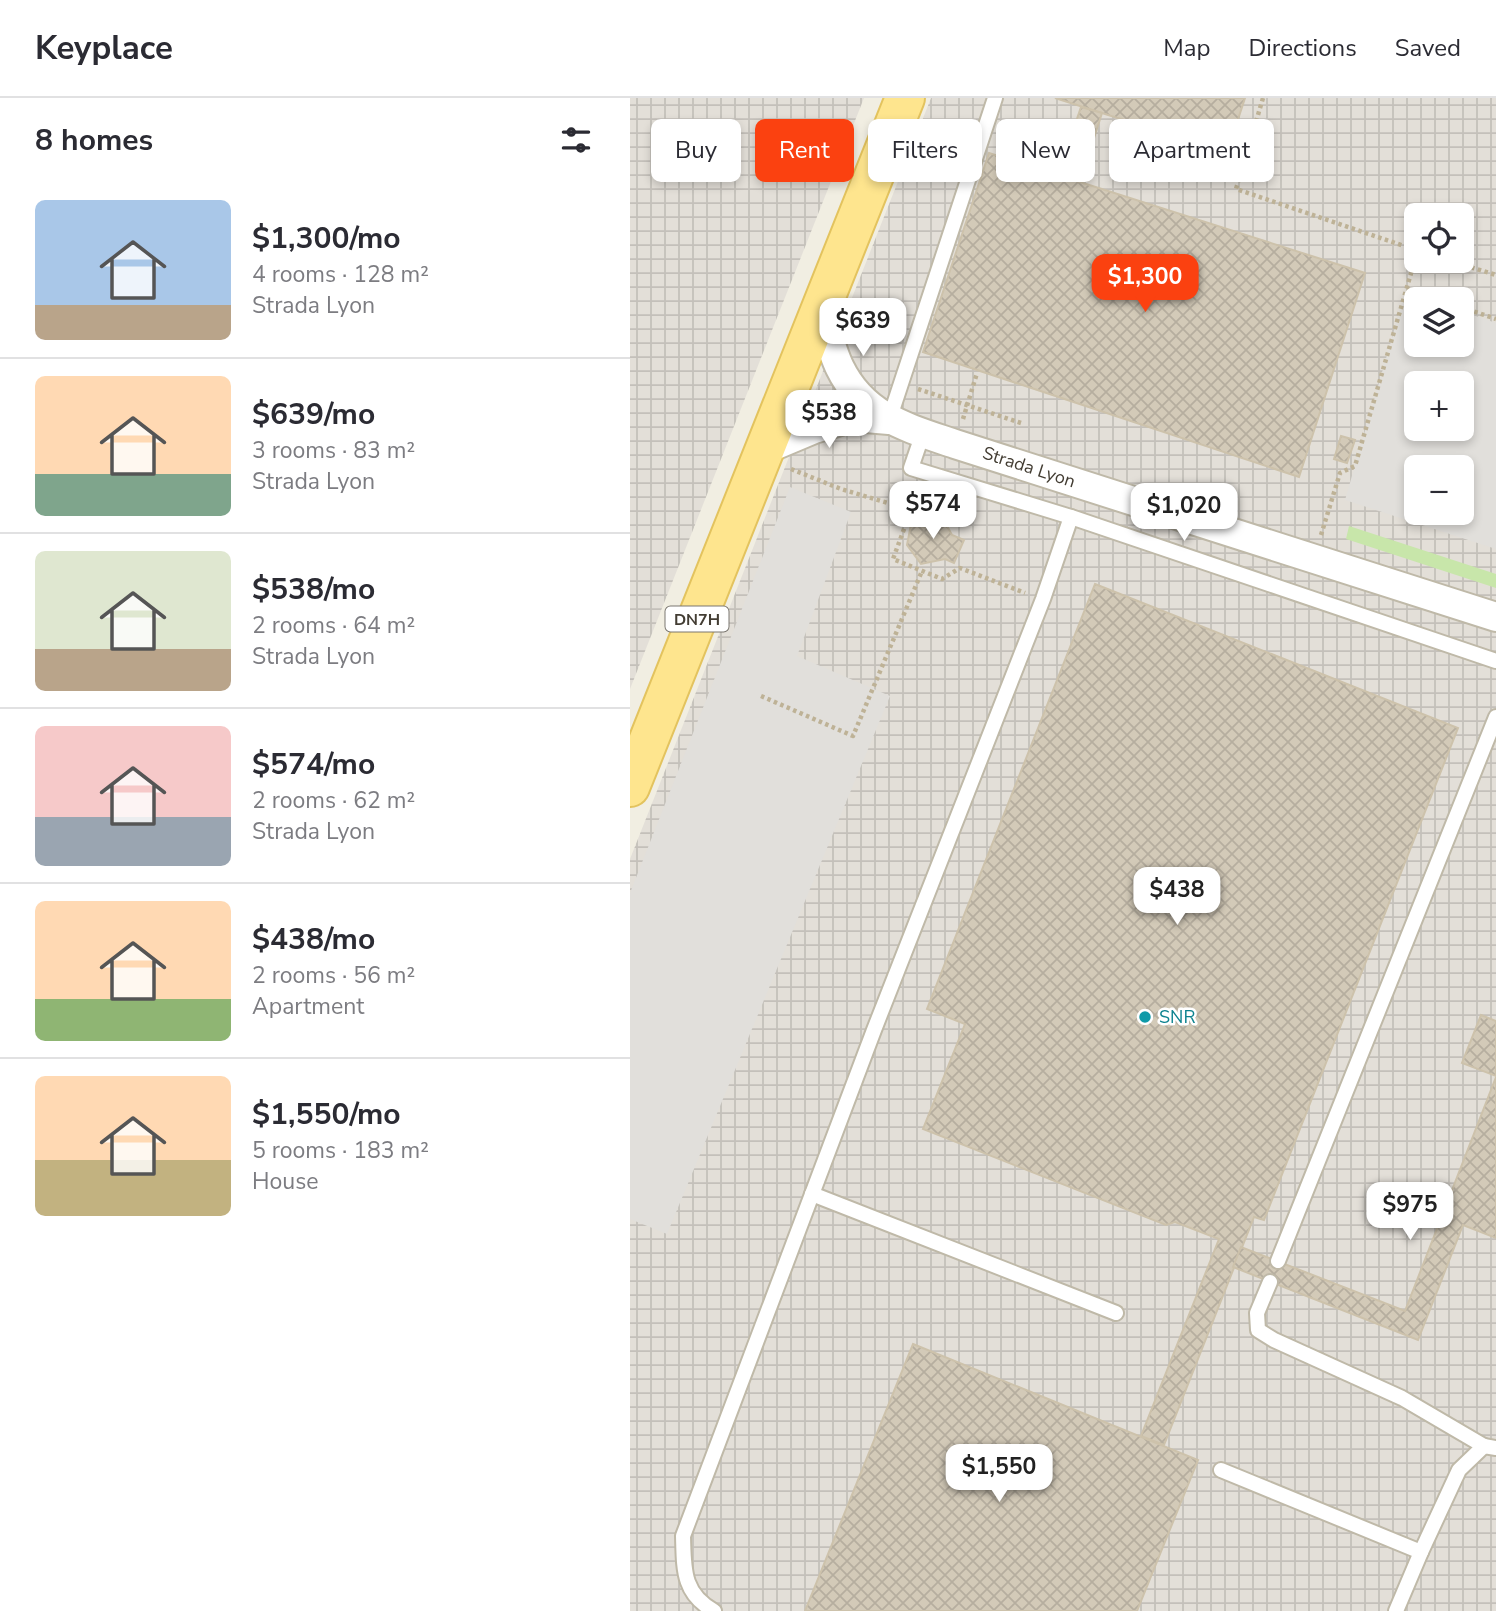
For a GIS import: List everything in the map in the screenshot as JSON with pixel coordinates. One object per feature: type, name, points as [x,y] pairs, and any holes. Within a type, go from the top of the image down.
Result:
[{"type":"main road","name":"DN7H","points":[[630,787],[645,737],[763,453],[905,98]]},
{"type":"street","name":"Strada Lyon","points":[[821,310],[840,368],[861,399],[889,420],[955,444],[1496,617]]},
{"type":"street","points":[[763,453],[814,429],[854,417],[889,420]]},
{"type":"lane","points":[[889,420],[995,98]]},
{"type":"lane","points":[[923,433],[911,468],[1071,517],[1496,661]]},
{"type":"lane","points":[[714,1611],[702,1604],[685,1579],[683,1536],[874,1030],[1043,599],[1071,517]]},
{"type":"lane","points":[[1278,1261],[1496,718]]},
{"type":"lane","points":[[812,1194],[1116,1313]]},
{"type":"lane","points":[[1270,1282],[1257,1313],[1258,1330],[1274,1340],[1402,1398],[1490,1447],[1459,1470],[1420,1552],[1396,1611]]},
{"type":"lane","points":[[1221,1470],[1420,1552]]},
{"type":"path","points":[[1262,98],[1236,189],[1404,246]]},
{"type":"path","points":[[1474,268],[1496,275]]},
{"type":"path","points":[[1314,559],[1340,472],[1355,466],[1404,299]]},
{"type":"path","points":[[1474,311],[1496,318]]},
{"type":"path","points":[[955,444],[977,373]]},
{"type":"path","points":[[900,384],[1021,423]]},
{"type":"path","points":[[763,453],[841,489],[911,510],[893,559],[942,579],[960,568],[1043,599]]},
{"type":"path","points":[[761,696],[853,736],[922,571]]},
{"type":"shaded area","points":[[630,98],[864,98],[854,123],[854,119],[755,119],[755,182],[831,182],[630,689]]},
{"type":"shaded area","points":[[931,98],[1496,98],[1496,1611],[630,1611],[630,859],[898,182],[982,182],[982,119],[923,119]]},
{"type":"shaded area","points":[[1404,296],[1404,357],[1474,357],[1474,315],[1496,323],[1496,549],[1422,525],[1474,525],[1474,455],[1404,455],[1404,519],[1345,500]]},
{"type":"shaded area","points":[[790,487],[851,512],[797,656],[890,696],[667,1234],[630,1219],[630,893]]},
{"type":"green space","points":[[1349,526],[1496,574],[1496,588],[1346,539]]},
{"type":"building","points":[[1055,98],[1245,98],[1238,119],[1121,119]]},
{"type":"building","points":[[1081,107],[1102,113],[1095,135],[1095,119],[1077,119]]},
{"type":"building","points":[[989,153],[996,155],[996,182],[1080,182],[1365,273],[1299,477],[923,352],[979,182],[982,182]]},
{"type":"building","points":[[1341,436],[1355,440],[1347,463],[1334,459]]},
{"type":"building","points":[[941,515],[952,535],[964,540],[954,563],[945,559],[921,564],[907,545],[911,524]]},
{"type":"building","name":"SNR","points":[[1095,584],[1458,728],[1264,1220],[1254,1217],[1164,1445],[1141,1436],[1219,1239],[1175,1222],[1166,1225],[923,1129],[965,1024],[927,1009]]},
{"type":"building","points":[[1481,1015],[1496,1021],[1496,1076],[1462,1063]]},
{"type":"building","points":[[1496,1077],[1496,1238],[1463,1225],[1418,1340],[1233,1267],[1241,1247],[1405,1311]]},
{"type":"building","points":[[913,1344],[1198,1460],[1137,1611],[805,1611]]},
{"type":"place","name":"SNR","points":[[1145,1017]]}]
